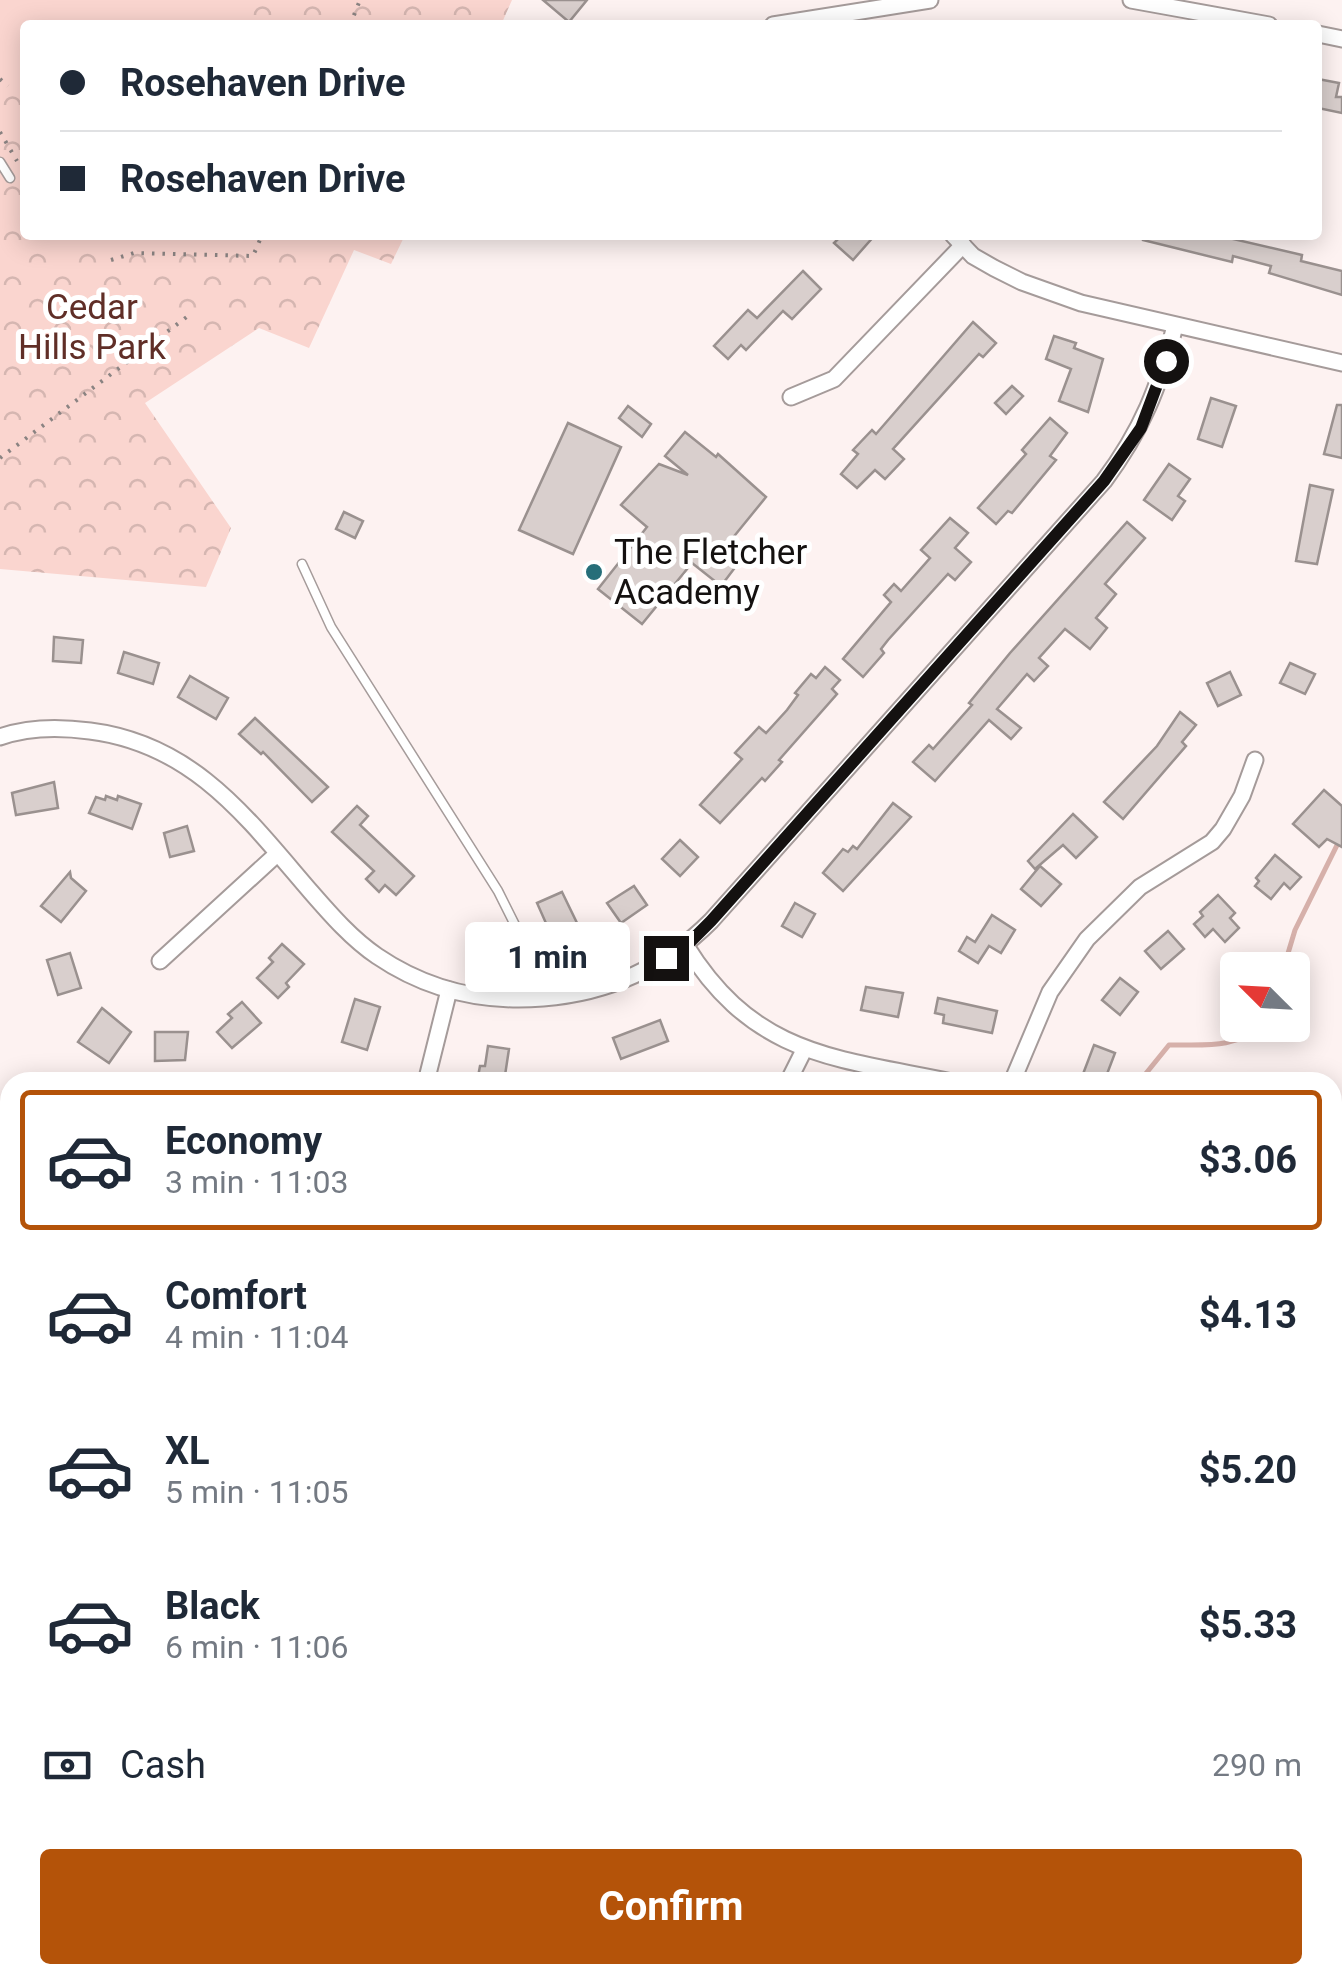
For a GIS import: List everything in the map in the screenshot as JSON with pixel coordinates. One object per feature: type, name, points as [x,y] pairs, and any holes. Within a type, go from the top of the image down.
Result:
[{"type":"street","points":[[808,20],[930,0]]},
{"type":"street","points":[[1131,0],[1241,20]]},
{"type":"street","points":[[792,397],[834,379],[958,240],[973,256],[1022,282],[1080,303],[1342,363]]},
{"type":"street","points":[[0,737],[49,728],[109,733],[141,743],[199,773],[346,930],[375,955],[449,990],[498,1000],[585,994],[614,984],[642,973],[686,946],[1104,481],[1147,415],[1175,326]]},
{"type":"street","points":[[1016,1072],[1050,992],[1087,939],[1140,887],[1212,842],[1238,806],[1255,760]]},
{"type":"street","points":[[160,961],[278,854]]},
{"type":"street","points":[[686,946],[731,1003],[756,1024],[804,1050],[898,1072]]},
{"type":"street","points":[[428,1072],[449,990]]},
{"type":"street","points":[[793,1072],[804,1050]]},
{"type":"lane","points":[[0,162],[10,178]]},
{"type":"lane","points":[[302,564],[332,627],[498,891],[551,998]]},
{"type":"path","points":[[0,79],[8,86]]},
{"type":"path","points":[[0,132],[17,160]]},
{"type":"path","points":[[110,260],[134,252],[253,256],[260,240]]},
{"type":"path","points":[[0,458],[188,316]]},
{"type":"green space","name":"Cedar Hills Park","points":[[0,0],[512,0],[503,20],[20,20],[20,240],[403,240],[391,264],[354,250],[309,348],[259,328],[145,403],[231,528],[206,587],[0,569]]},
{"type":"green space","points":[[0,0],[250,0],[240,20],[20,20],[20,93],[0,62]]},
{"type":"building","points":[[543,0],[587,0],[567,20]]},
{"type":"building","points":[[1322,80],[1339,83],[1336,97],[1342,97],[1342,113],[1322,109]]},
{"type":"building","points":[[837,240],[871,240],[853,260],[834,243]]},
{"type":"building","points":[[1143,240],[1238,240],[1302,255],[1301,261],[1342,271],[1342,295],[1269,273],[1271,266],[1233,256],[1232,262]]},
{"type":"building","points":[[803,271],[821,289],[792,319],[783,311],[746,350],[741,345],[728,359],[714,346],[748,310],[757,318]]},
{"type":"building","points":[[973,322],[996,343],[983,357],[979,354],[893,449],[904,459],[885,479],[875,470],[857,488],[841,474],[858,454],[853,450],[872,430],[876,434]]},
{"type":"building","points":[[1054,336],[1076,343],[1074,348],[1103,359],[1088,412],[1059,401],[1071,369],[1046,359]]},
{"type":"building","points":[[1012,386],[1023,396],[1006,414],[995,403]]},
{"type":"building","points":[[1211,398],[1236,406],[1222,447],[1198,439]]},
{"type":"building","points":[[1337,405],[1342,405],[1342,458],[1324,454]]},
{"type":"building","points":[[628,406],[651,424],[642,437],[619,418]]},
{"type":"building","points":[[1050,418],[1067,433],[1050,456],[1056,460],[1012,513],[1008,511],[996,524],[978,508],[1026,454],[1022,450]]},
{"type":"building","points":[[568,423],[621,447],[573,554],[519,530]]},
{"type":"building","points":[[685,432],[716,457],[718,454],[766,497],[731,540],[746,553],[721,586],[692,563],[642,624],[598,589],[647,527],[621,505],[659,464],[688,475],[665,456]]},
{"type":"building","points":[[1169,464],[1190,479],[1178,496],[1185,501],[1172,520],[1144,500]]},
{"type":"building","points":[[1310,485],[1333,490],[1317,564],[1296,561]]},
{"type":"building","points":[[344,512],[363,521],[355,538],[336,529]]},
{"type":"building","points":[[950,518],[968,533],[955,548],[971,562],[955,580],[948,574],[888,640],[881,649],[884,653],[863,677],[843,659],[891,602],[884,595],[894,584],[901,591],[930,558],[921,550]]},
{"type":"building","points":[[1127,522],[1145,538],[1105,584],[1116,594],[1096,618],[1107,628],[1090,649],[1065,629],[1039,658],[1048,666],[1034,681],[1027,674],[997,709],[1021,728],[1011,739],[989,720],[935,781],[913,762],[929,745],[933,749],[1010,653]]},
{"type":"building","points":[[54,637],[83,640],[81,663],[53,661]]},
{"type":"building","points":[[124,652],[159,663],[153,684],[118,673]]},
{"type":"building","points":[[1290,663],[1315,674],[1305,694],[1280,683]]},
{"type":"building","points":[[825,667],[840,680],[832,689],[837,694],[765,781],[762,778],[720,823],[700,805],[742,759],[735,753],[759,727],[766,733],[811,674],[816,678]]},
{"type":"building","points":[[1230,672],[1241,695],[1218,706],[1207,683]]},
{"type":"building","points":[[190,676],[228,698],[216,719],[178,697]]},
{"type":"building","points":[[1180,712],[1196,725],[1182,742],[1186,746],[1123,819],[1104,802],[1157,746]]},
{"type":"building","points":[[255,718],[328,787],[312,802],[263,752],[239,734]]},
{"type":"building","points":[[54,782],[58,808],[16,815],[12,793]]},
{"type":"building","points":[[1324,790],[1342,806],[1342,847],[1327,839],[1319,847],[1293,824]]},
{"type":"building","points":[[106,796],[141,804],[132,829],[89,813],[96,797],[105,800]]},
{"type":"building","points":[[893,803],[911,817],[843,891],[823,873],[843,849],[857,849]]},
{"type":"building","points":[[357,806],[368,816],[360,825],[414,876],[396,895],[385,885],[379,892],[366,879],[374,871],[332,832]]},
{"type":"building","points":[[1073,814],[1097,837],[1076,858],[1063,845],[1035,869],[1028,861]]},
{"type":"building","points":[[187,826],[194,851],[170,857],[164,833]]},
{"type":"building","points":[[680,840],[698,857],[680,876],[662,859]]},
{"type":"building","points":[[1275,855],[1301,877],[1290,889],[1284,883],[1271,899],[1255,886],[1259,881],[1256,878]]},
{"type":"building","points":[[1040,866],[1061,884],[1041,906],[1021,889]]},
{"type":"building","points":[[70,872],[71,878],[86,891],[61,922],[41,906]]},
{"type":"building","points":[[634,886],[647,905],[621,923],[607,903]]},
{"type":"building","points":[[562,892],[577,923],[561,931],[559,926],[549,930],[537,903]]},
{"type":"building","points":[[1218,895],[1235,913],[1230,918],[1239,928],[1225,942],[1213,929],[1205,937],[1194,924],[1203,916],[1200,912]]},
{"type":"building","points":[[795,903],[815,914],[802,937],[782,926]]},
{"type":"building","points":[[992,915],[1015,930],[1001,953],[989,946],[978,963],[959,951],[967,937],[975,942]]},
{"type":"building","points":[[1168,931],[1184,949],[1161,969],[1145,951]]},
{"type":"building","points":[[282,944],[304,964],[278,998],[257,978],[273,962],[269,958]]},
{"type":"building","points":[[70,953],[81,988],[58,995],[47,960]]},
{"type":"building","points":[[1120,978],[1138,992],[1120,1015],[1102,1000]]},
{"type":"building","points":[[866,987],[903,993],[898,1017],[861,1010]]},
{"type":"building","points":[[938,998],[997,1011],[992,1033],[943,1023],[944,1015],[935,1013]]},
{"type":"building","points":[[355,999],[380,1007],[367,1050],[342,1042]]},
{"type":"building","points":[[242,1002],[261,1023],[232,1048],[217,1032],[232,1018],[228,1014]]},
{"type":"building","points":[[102,1008],[131,1032],[109,1063],[78,1042]]},
{"type":"building","points":[[660,1020],[668,1041],[621,1059],[613,1038]]},
{"type":"building","points":[[155,1032],[188,1032],[185,1060],[155,1061]]},
{"type":"building","points":[[1094,1045],[1115,1053],[1108,1072],[1084,1072]]},
{"type":"building","points":[[488,1046],[509,1049],[506,1072],[479,1072],[480,1066],[485,1066]]},
{"type":"waterway","points":[[1288,952],[1295,930],[1342,835]]},
{"type":"waterway","points":[[1147,1072],[1169,1045],[1229,1042]]},
{"type":"place","name":"The Fletcher Academy","points":[[594,572]]},
{"type":"route","points":[[666,958],[686,946],[711,921],[1104,481],[1141,428],[1166,361]]}]
